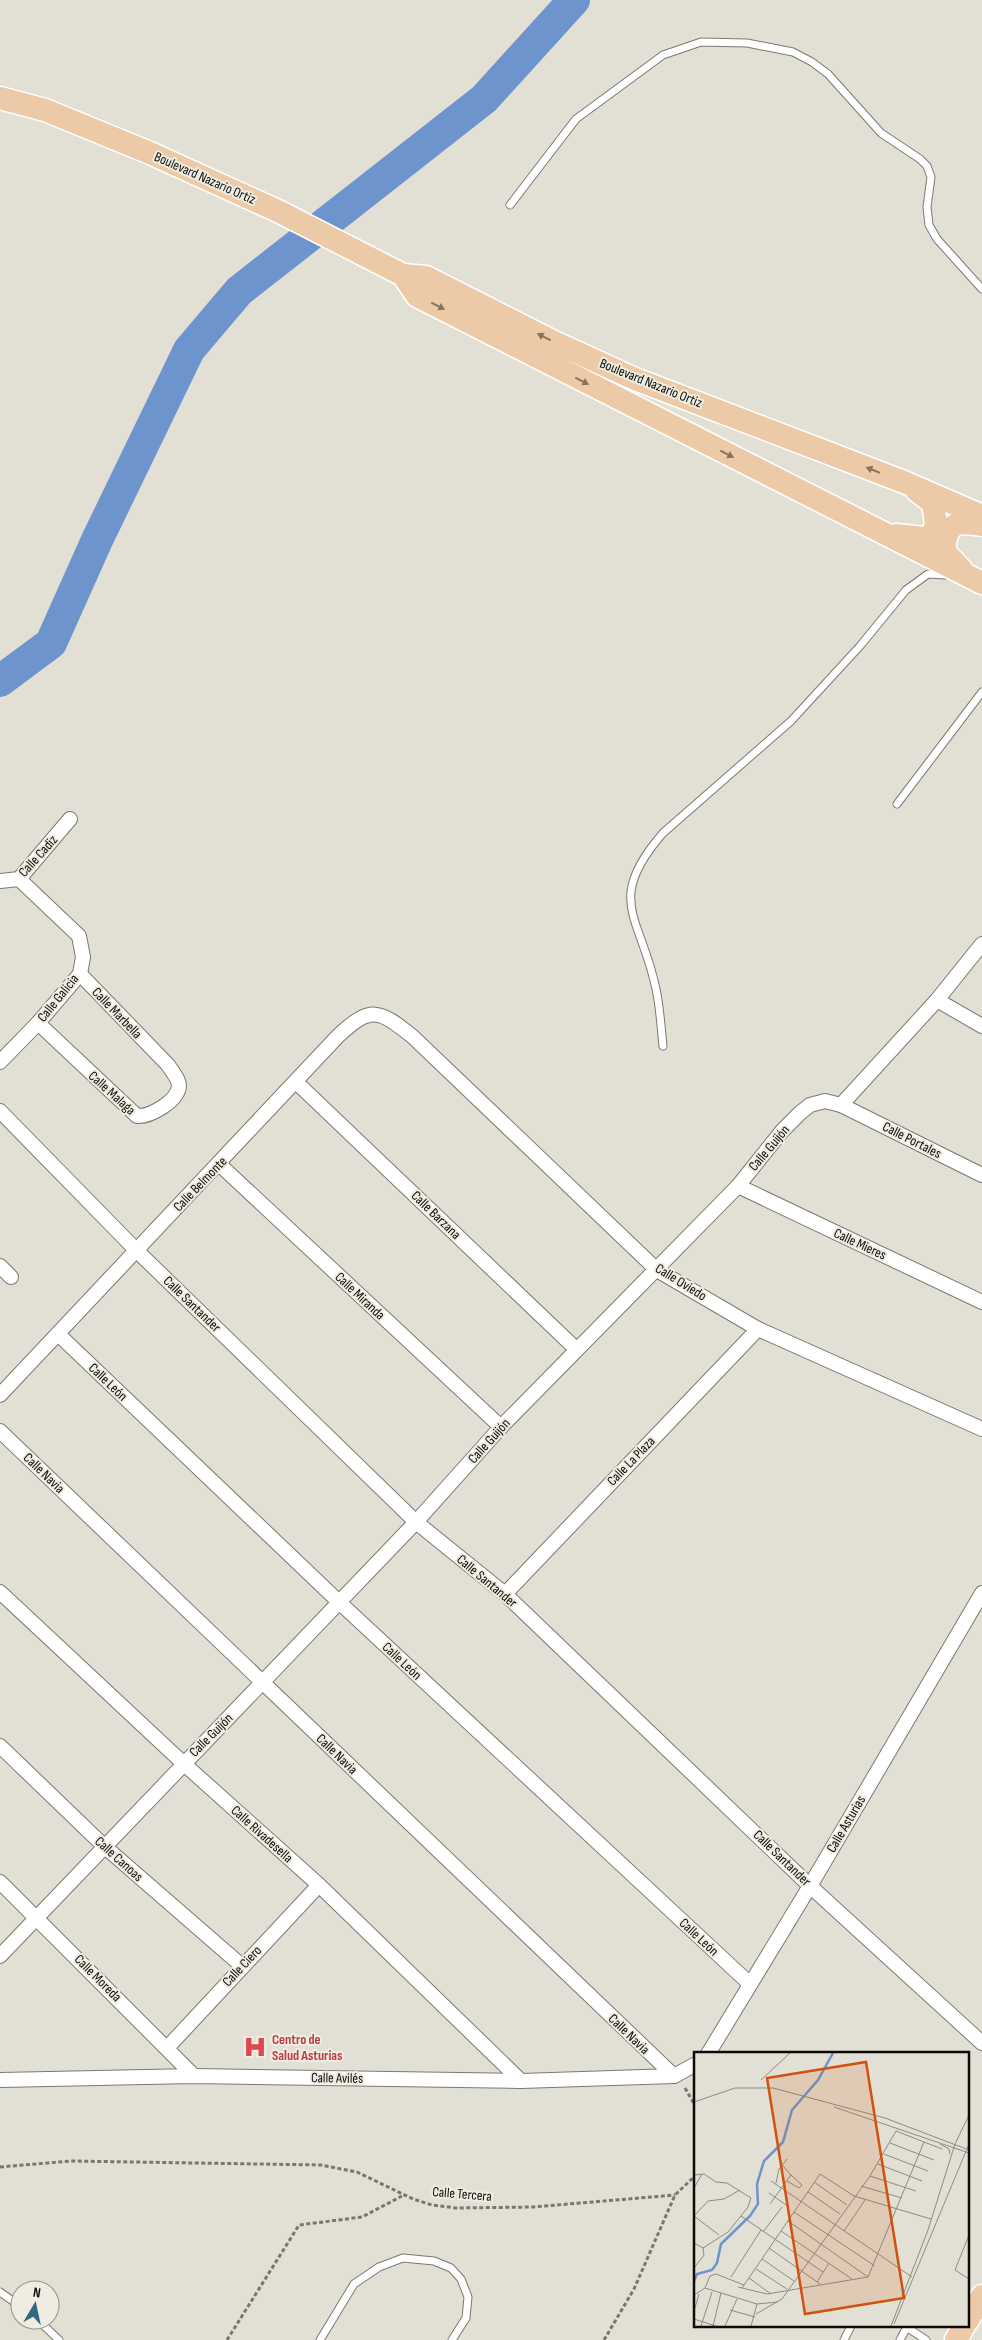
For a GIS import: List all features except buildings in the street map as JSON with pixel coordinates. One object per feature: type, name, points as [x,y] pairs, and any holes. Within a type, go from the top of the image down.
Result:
[{"type":"main road","name":"Boulevard Nazario Ortiz","points":[[0,98],[54,114],[150,153],[280,212],[403,275],[426,277],[552,341],[636,379],[904,482],[982,516]]},
{"type":"main road","name":"Boulevard Nazario Ortiz","points":[[403,275],[417,296],[980,582]]},
{"type":"main road","name":"Boulevard Nazario Ortiz","points":[[874,528],[904,538],[924,538],[932,535],[936,524],[933,503],[904,482]]},
{"type":"main road","name":"Boulevard Nazario Ortiz","points":[[980,582],[958,567],[944,551],[946,534],[954,525],[963,522],[982,525]]},
{"type":"main road","points":[[970,2317],[982,2296]]},
{"type":"main road","points":[[956,2340],[963,2328]]},
{"type":"street","name":"Calle Cadiz","points":[[0,881],[19,879],[70,819]]},
{"type":"street","name":"Calle Galicia","points":[[0,1062],[38,1023],[80,974],[82,957],[79,936],[19,879]]},
{"type":"street","points":[[841,1105],[937,1000],[982,944]]},
{"type":"street","name":"Calle Marbella","points":[[80,974],[155,1052]]},
{"type":"street","points":[[937,1000],[982,1026]]},
{"type":"street","name":"Calle Belmonte","points":[[0,1395],[345,1030],[368,1014],[388,1017],[412,1036]]},
{"type":"street","name":"Calle Malaga","points":[[38,1023],[137,1116],[146,1117],[156,1112],[177,1091],[179,1085],[173,1072],[155,1052]]},
{"type":"street","name":"Calle Oviedo","points":[[412,1036],[657,1270],[758,1328],[982,1429]]},
{"type":"street","name":"Calle Barzana","points":[[296,1082],[576,1349]]},
{"type":"street","name":"Calle Guijón","points":[[0,1956],[38,1919],[183,1763],[263,1683],[416,1522],[501,1427],[738,1186],[782,1131],[810,1105],[825,1101],[841,1105]]},
{"type":"street","name":"Calle Portales","points":[[841,1105],[982,1175]]},
{"type":"street","name":"Calle Santander","points":[[0,1111],[136,1250],[416,1522],[504,1594],[810,1886],[982,2043]]},
{"type":"street","name":"Calle Miranda","points":[[219,1164],[501,1427]]},
{"type":"street","name":"Calle Mieres","points":[[738,1186],[982,1302]]},
{"type":"street","points":[[0,1266],[11,1277]]},
{"type":"street","name":"Calle La Plaza","points":[[504,1594],[758,1328]]},
{"type":"street","name":"Calle León","points":[[58,1334],[339,1602],[750,1984]]},
{"type":"street","name":"Calle Navia","points":[[0,1431],[674,2076]]},
{"type":"street","name":"Calle Rivadesella","points":[[0,1592],[183,1763],[319,1885],[521,2082]]},
{"type":"street","name":"Calle Asturias","points":[[709,2052],[810,1886],[982,1592]]},
{"type":"street","name":"Calle Canoas","points":[[0,1746],[105,1847],[242,1966]]},
{"type":"street","name":"Calle Moreda","points":[[0,1882],[194,2076]]},
{"type":"street","name":"Calle Ciero","points":[[167,2048],[319,1885]]},
{"type":"street","points":[[674,2076],[694,2065]]},
{"type":"street","name":"Calle Avilés","points":[[0,2080],[194,2076],[521,2082],[674,2076]]},
{"type":"lane","points":[[510,205],[576,119],[663,54],[701,42],[747,43],[793,52],[812,62],[828,74],[881,133],[920,159],[927,166],[931,177],[927,207],[929,225],[936,239],[982,289]]},
{"type":"lane","points":[[663,1046],[656,989],[634,921],[629,899],[633,876],[645,854],[663,832],[791,721],[860,646],[906,590],[928,574],[944,574],[954,579]]},
{"type":"lane","points":[[897,804],[982,692]]},
{"type":"lane","points":[[320,2340],[354,2284],[372,2271],[403,2258],[434,2261],[451,2268],[461,2279],[468,2297],[466,2318],[452,2340]]},
{"type":"lane","points":[[844,2340],[850,2328]]},
{"type":"lane","points":[[900,2340],[906,2328]]},
{"type":"lane","points":[[908,2328],[926,2340]]},
{"type":"lane","points":[[48,2330],[59,2340]]},
{"type":"path","points":[[674,2076],[684,2087],[694,2104]]},
{"type":"path","name":"Calle Tercera","points":[[0,2167],[71,2161],[321,2165],[357,2172],[402,2196],[432,2205],[482,2209],[533,2207],[675,2195]]},
{"type":"path","points":[[604,2340],[634,2289],[675,2195],[683,2184],[694,2176]]},
{"type":"path","points":[[227,2340],[299,2225],[362,2217],[402,2196]]},
{"type":"waterway","points":[[0,681],[51,643],[97,540],[189,350],[239,291],[484,99],[574,0]]},
{"type":"place","name":"Centro de Salud Asturias","points":[[255,2047]]}]
